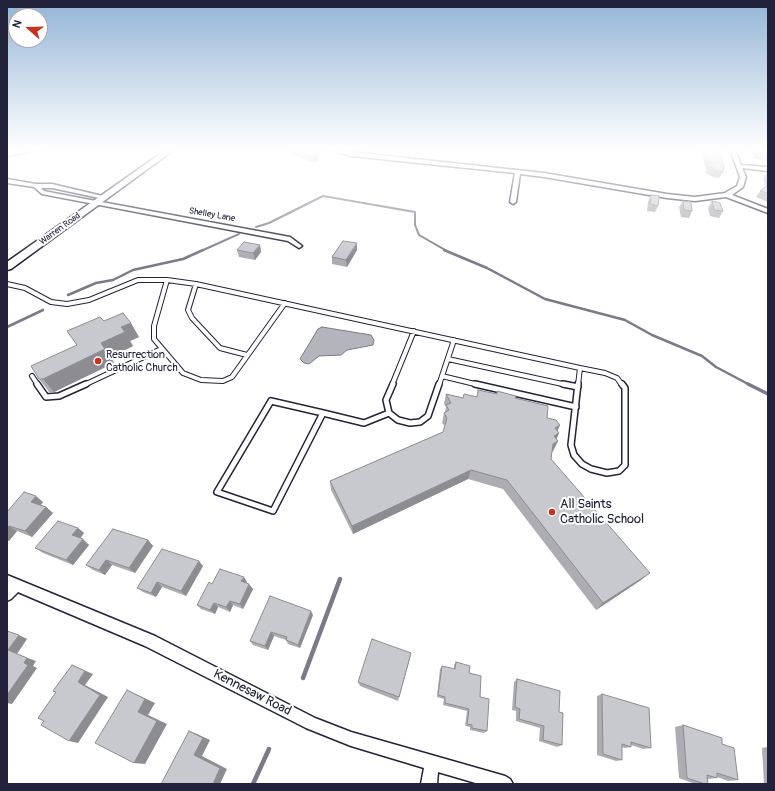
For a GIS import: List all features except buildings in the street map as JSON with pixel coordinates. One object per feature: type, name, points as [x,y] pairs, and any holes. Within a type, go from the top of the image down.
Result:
[{"type":"street","points":[[36,186],[52,186],[104,197]]},
{"type":"street","name":"Shelley Lane","points":[[36,186],[42,192],[290,239],[299,246]]},
{"type":"street","name":"Warren Road","points":[[7,266],[119,186]]},
{"type":"street","points":[[513,202],[516,186]]},
{"type":"street","points":[[613,186],[680,198],[707,198],[727,195],[737,190],[740,186]]},
{"type":"street","points":[[727,195],[768,211]]},
{"type":"street","name":"Kennesaw Road","points":[[10,587],[150,641],[311,723],[351,739],[504,784]]},
{"type":"street","points":[[429,784],[432,763]]},
{"type":"lane","points":[[7,284],[25,288],[51,302],[67,304],[88,300],[138,280],[167,280],[196,284],[580,367],[612,375],[622,382],[625,388],[625,465],[619,471],[607,473],[591,469],[582,464],[574,455],[571,445],[580,367]]},
{"type":"lane","points":[[167,280],[153,334],[154,339],[183,373],[201,380],[223,381],[232,377],[285,304]]},
{"type":"lane","points":[[196,284],[188,310],[192,318],[220,348],[248,355]]},
{"type":"lane","points":[[414,331],[386,400],[389,413],[398,420],[410,423],[420,422],[428,416],[454,340]]},
{"type":"lane","points":[[32,376],[46,397],[59,396],[161,349]]},
{"type":"lane","points":[[448,358],[578,387]]},
{"type":"lane","points":[[442,376],[576,407]]},
{"type":"lane","points":[[323,413],[273,511],[217,492],[272,401],[323,413],[364,423],[389,413]]},
{"type":"shaded area","points":[[322,327],[371,335],[374,340],[373,345],[347,350],[341,355],[319,356],[309,364],[304,363],[300,359],[318,329]]},
{"type":"waterway","points":[[256,227],[269,223],[323,196],[415,212],[415,225],[419,235],[447,251]]},
{"type":"waterway","points":[[201,251],[239,234]]},
{"type":"waterway","points":[[68,295],[96,283],[113,280],[133,270],[183,259],[203,250]]},
{"type":"waterway","points":[[444,250],[487,268],[545,299],[625,320],[652,335],[702,356],[716,367],[750,385]]},
{"type":"waterway","points":[[7,327],[43,310]]},
{"type":"waterway","points":[[750,385],[768,394]]},
{"type":"waterway","points":[[303,678],[340,579]]},
{"type":"waterway","points":[[253,784],[269,749]]},
{"type":"place","name":"Resurrection Catholic Church","points":[[98,361]]},
{"type":"place","name":"All Saints Catholic School","points":[[552,512]]}]
